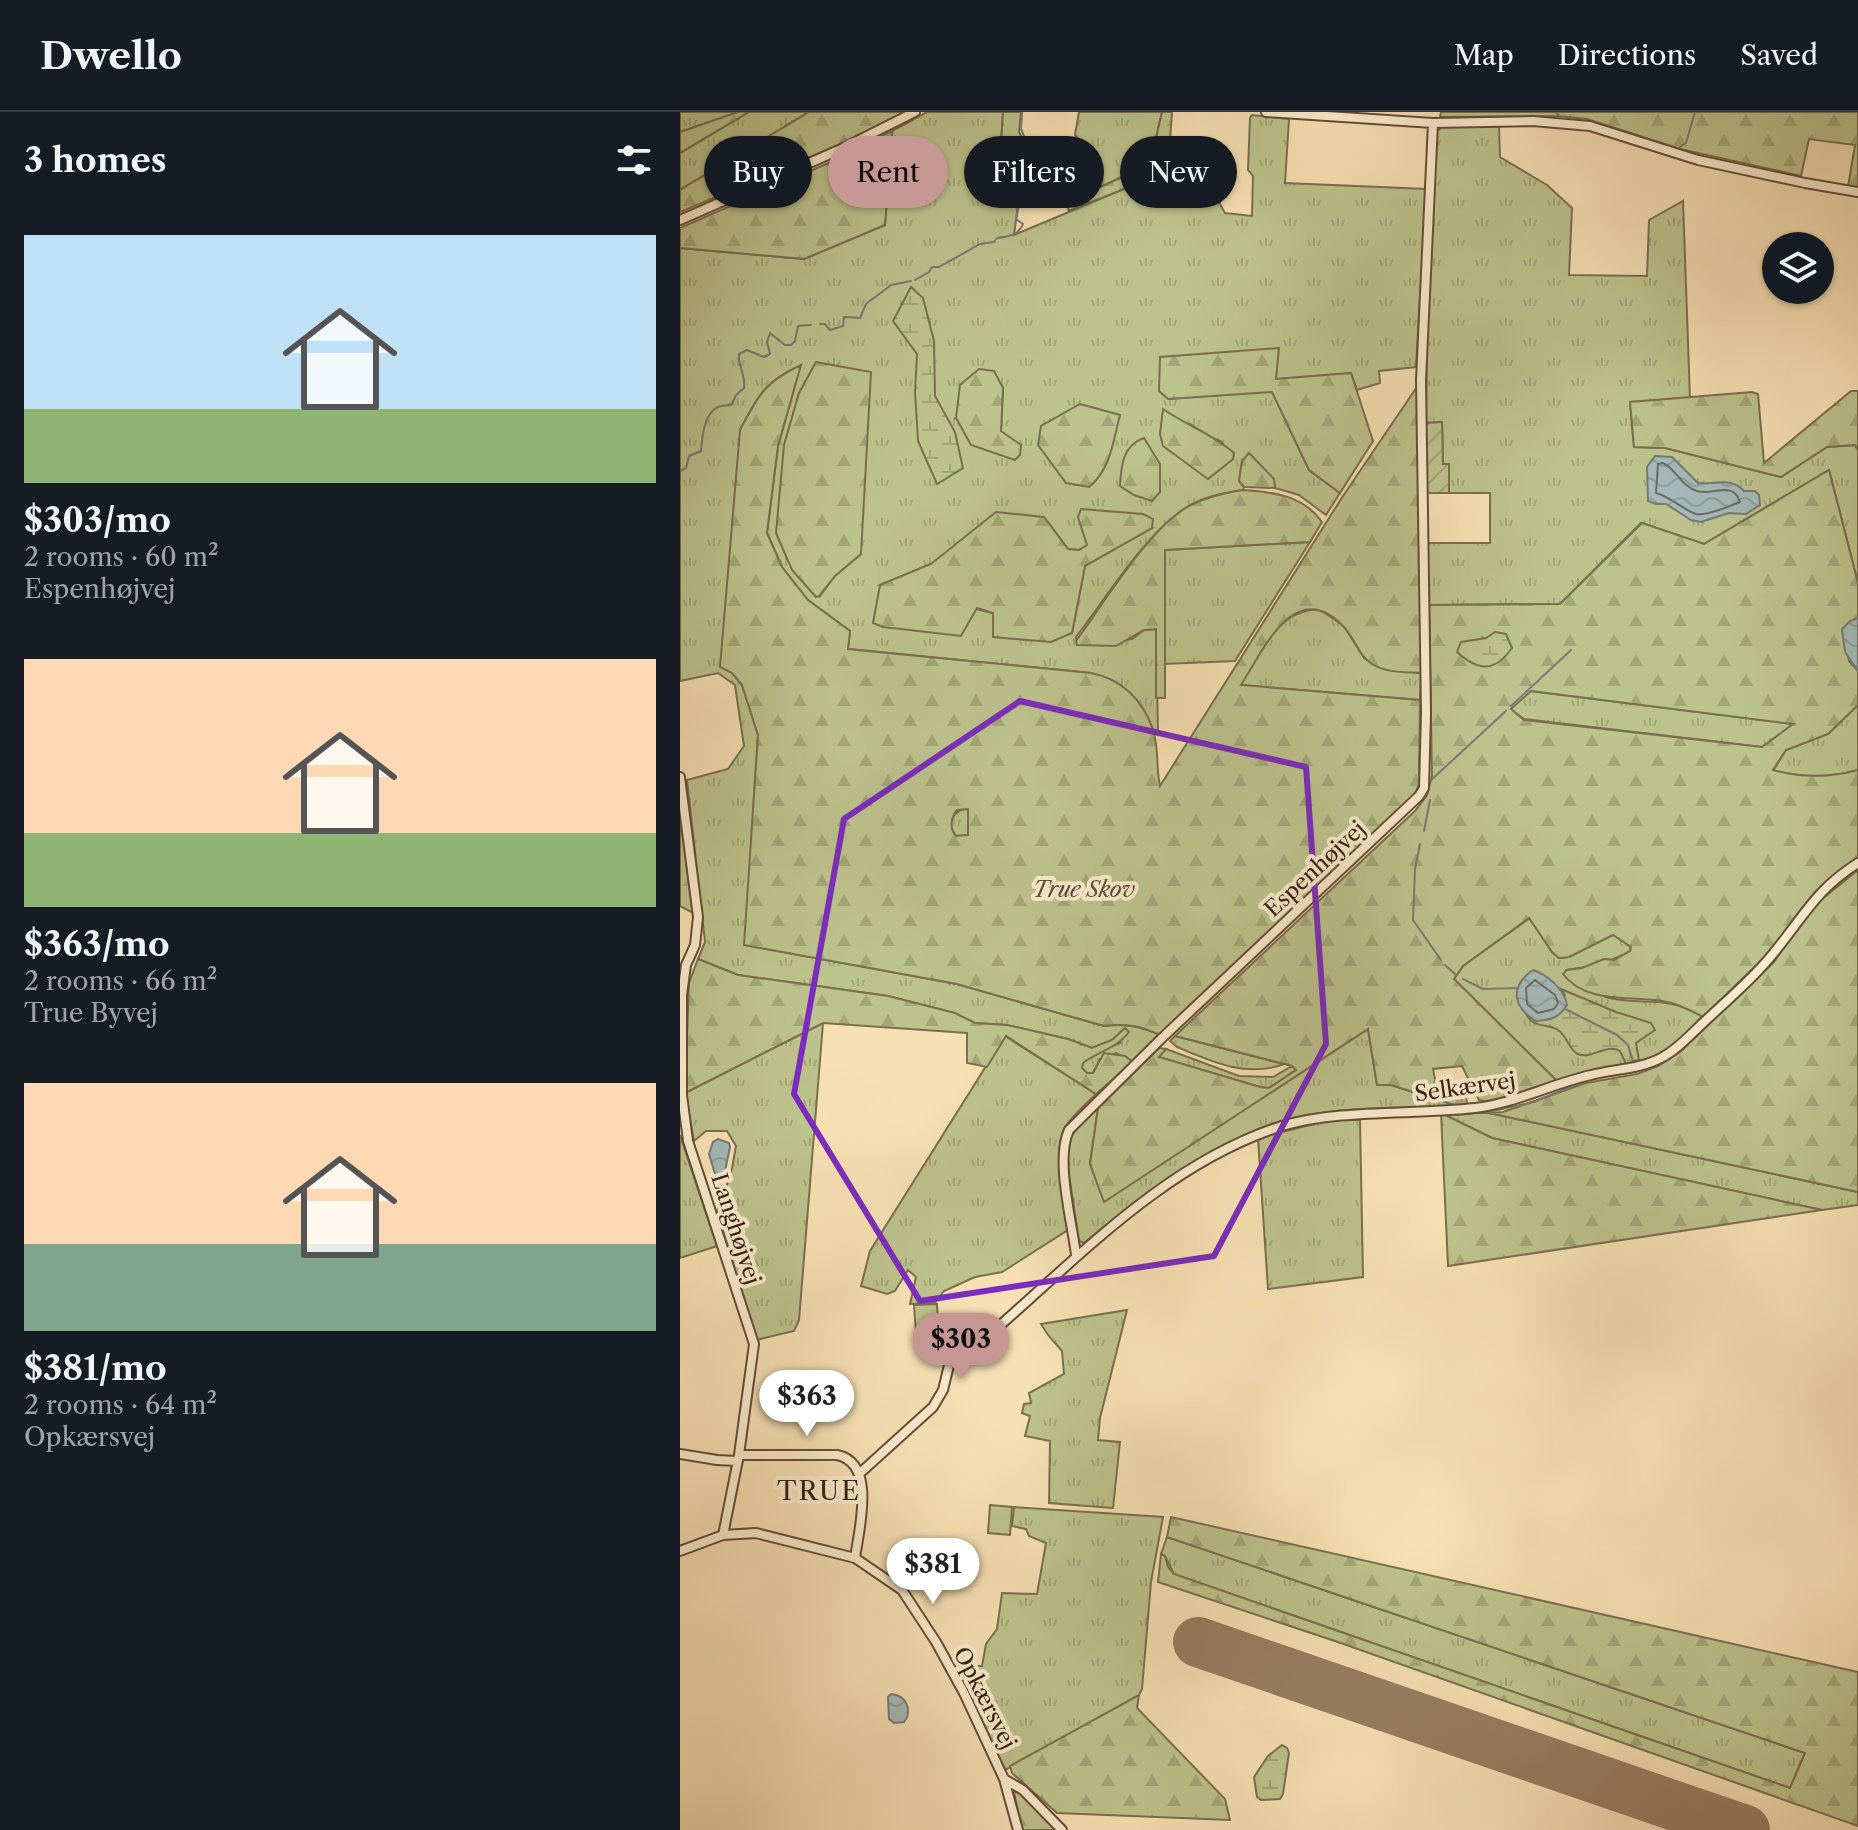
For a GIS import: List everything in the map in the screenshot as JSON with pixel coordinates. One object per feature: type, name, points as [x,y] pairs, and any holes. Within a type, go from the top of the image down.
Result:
[{"type":"street","points":[[680,220],[839,150],[915,112]]},
{"type":"street","points":[[1266,112],[1433,123],[1533,121],[1590,126],[1698,160],[1858,192]]},
{"type":"street","name":"Espenhøjvej","points":[[1076,1255],[1064,1163],[1069,1130],[1424,788],[1426,713],[1421,380],[1433,123]]},
{"type":"street","name":"Langhøjvej","points":[[680,777],[698,917],[695,945],[686,965],[682,995],[683,1114],[688,1141],[754,1344],[738,1458],[723,1535]]},
{"type":"street","name":"Selkærvej","points":[[1076,1255],[1180,1177],[1215,1155],[1273,1130],[1329,1116],[1451,1110],[1503,1103],[1590,1075],[1641,1065],[1666,1056],[1772,956],[1812,900],[1858,863]]},
{"type":"street","points":[[859,1474],[933,1407],[943,1390],[951,1357],[994,1330],[1076,1255]]},
{"type":"street","points":[[680,1454],[717,1460],[847,1457],[859,1474],[863,1491],[855,1558],[756,1533],[723,1535],[680,1551]]},
{"type":"street","name":"Opkærsvej","points":[[855,1558],[902,1590],[946,1660],[1004,1779],[1018,1830]]},
{"type":"street","points":[[1004,1779],[1023,1790],[1062,1830]]},
{"type":"highlighted area","points":[[1020,701],[1306,767],[1326,1044],[1214,1256],[920,1301],[794,1094],[844,819]]},
{"type":"green space","points":[[680,112],[738,112],[680,132]]},
{"type":"green space","points":[[738,112],[749,112],[680,153],[680,132]]},
{"type":"green space","points":[[749,112],[809,112],[769,136],[709,136]]},
{"type":"green space","points":[[809,112],[905,112],[859,136],[828,136],[828,149],[812,156],[812,136],[769,136]]},
{"type":"green space","points":[[927,112],[1003,112],[1002,136],[964,136],[964,208],[1018,208],[1014,235],[1078,208],[1104,208],[1104,197],[1120,191],[1120,208],[1222,208],[1225,213],[1252,216],[1253,176],[1248,170],[1252,115],[1289,119],[1285,183],[1426,189],[1416,367],[1379,371],[1380,383],[1357,390],[1351,373],[1276,379],[1278,348],[1168,399],[1272,391],[1309,470],[1340,493],[1326,515],[1299,495],[1275,488],[1242,461],[1239,481],[1243,490],[1220,494],[1184,509],[1154,535],[1126,568],[1076,637],[1077,645],[1132,639],[1144,630],[1156,629],[1158,731],[1154,731],[1143,709],[1091,673],[848,649],[850,631],[808,600],[782,567],[767,533],[778,446],[800,366],[778,378],[763,392],[740,430],[732,672],[742,685],[758,735],[745,945],[957,984],[1104,1026],[1132,1026],[1160,1035],[1133,1062],[1116,1053],[1100,1059],[1093,1073],[1087,1073],[1082,1063],[1120,1043],[1126,1028],[1112,1040],[1092,1048],[1068,1039],[1007,1025],[975,1023],[954,1013],[888,996],[738,975],[698,959],[705,942],[687,780],[728,769],[744,746],[735,685],[718,673],[680,681],[680,248],[804,259],[885,225],[886,208],[948,208],[948,136],[892,136],[892,131]],"holes":[[[1003,388],[1001,431],[956,418]],[[1164,410],[1221,441],[1233,459],[1208,479],[1160,434]],[[784,445],[861,554],[835,576],[820,596]],[[1044,517],[1068,549],[1079,550],[1088,545],[1079,517],[1152,528],[1085,566],[1072,633],[880,585]]]},
{"type":"green space","points":[[1003,112],[1021,112],[1021,136],[1002,136]]},
{"type":"green space","points":[[1079,112],[1162,112],[1156,136],[1120,136],[1120,178],[1104,185],[1104,136],[1075,135]]},
{"type":"green space","points":[[1162,112],[1172,112],[1170,136],[1156,136]]},
{"type":"green space","points":[[1441,112],[1556,112],[1559,116],[1440,117]]},
{"type":"green space","points":[[1556,112],[1858,112],[1858,188],[1848,187],[1855,145],[1809,139],[1801,176],[1680,149],[1587,119],[1559,116]]},
{"type":"green space","points":[[1499,126],[1500,157],[1547,185],[1572,208],[1569,275],[1647,276],[1649,220],[1683,201],[1690,399],[1630,402],[1634,447],[1665,448],[1781,477],[1827,447],[1855,445],[1858,450],[1858,583],[1829,470],[1704,544],[1641,523],[1560,604],[1429,605],[1427,543],[1490,543],[1490,493],[1449,493],[1449,465],[1443,464],[1442,422],[1426,423],[1436,132],[1442,127]]},
{"type":"green space","points":[[704,139],[704,175],[680,190],[680,153]]},
{"type":"green space","points":[[828,163],[828,208],[886,208],[885,225],[804,259],[680,248],[680,228],[726,208],[812,208],[812,170]]},
{"type":"green space","points":[[704,175],[704,202],[680,212],[680,190]]},
{"type":"green space","points":[[1120,178],[1120,191],[1104,197],[1104,185]]},
{"type":"green space","points":[[911,287],[923,298],[934,341],[935,396],[955,432],[963,468],[937,484],[918,441],[915,392],[917,354],[893,321]]},
{"type":"green space","points":[[1279,348],[1276,379],[1351,373],[1373,441],[1340,493],[1309,470],[1272,392],[1168,399],[1159,391],[1160,357]]},
{"type":"green space","points":[[816,362],[871,372],[861,554],[816,597],[792,570],[776,533],[784,445],[799,393]]},
{"type":"green space","name":"True Skov","points":[[801,365],[778,446],[767,533],[782,567],[808,600],[850,631],[848,649],[1091,673],[1112,680],[1130,692],[1149,719],[1156,744],[1160,786],[1343,496],[1417,387],[1421,673],[1377,667],[1363,656],[1342,625],[1325,612],[1309,609],[1295,614],[1282,624],[1241,685],[1420,700],[1419,785],[1415,794],[1160,1035],[1133,1026],[1104,1026],[957,984],[744,945],[758,735],[742,685],[732,673],[720,667],[740,430],[763,391]],"holes":[[[968,809],[968,835],[956,836],[952,830],[953,816],[957,810]]]},
{"type":"green space","points":[[979,369],[994,371],[1003,388],[1001,431],[1021,445],[1020,455],[1015,460],[971,445],[956,418],[960,385]]},
{"type":"green space","points":[[1851,391],[1858,391],[1858,450],[1855,445],[1827,447],[1781,477],[1665,448],[1634,447],[1630,402],[1752,392],[1758,394],[1764,463]]},
{"type":"green space","points":[[1080,404],[1120,415],[1107,463],[1089,487],[1066,483],[1038,445],[1041,426]]},
{"type":"green space","points":[[1163,409],[1226,446],[1234,453],[1233,459],[1208,479],[1163,446],[1160,434]]},
{"type":"green space","points":[[1442,422],[1443,464],[1449,464],[1449,493],[1427,493],[1426,423]]},
{"type":"green space","points":[[1144,438],[1160,464],[1160,492],[1152,501],[1120,486],[1122,463],[1127,451]]},
{"type":"green space","points":[[1249,453],[1274,479],[1275,488],[1244,487],[1239,481],[1242,461]]},
{"type":"green space","points":[[1829,470],[1858,583],[1858,618],[1842,630],[1849,661],[1858,671],[1858,705],[1828,734],[1786,750],[1773,770],[1816,776],[1858,770],[1858,860],[1814,894],[1772,950],[1703,1017],[1667,1002],[1609,997],[1573,984],[1563,974],[1567,970],[1604,959],[1614,960],[1630,951],[1631,947],[1613,935],[1569,957],[1559,958],[1529,918],[1463,966],[1454,979],[1558,1082],[1509,1098],[1479,1100],[1462,1066],[1433,1069],[1438,1094],[1465,1090],[1467,1104],[1458,1106],[1391,1085],[1377,1085],[1368,1029],[1104,1202],[1090,1164],[1098,1108],[1159,1048],[1166,1049],[1159,1057],[1260,1087],[1269,1088],[1296,1070],[1292,1066],[1175,1036],[1415,811],[1427,795],[1432,776],[1429,605],[1560,604],[1642,523],[1704,544]],"holes":[[[1531,691],[1793,724],[1762,747],[1524,720],[1511,709]]]},
{"type":"green space","points":[[1243,490],[1276,494],[1297,501],[1322,522],[1310,542],[1165,550],[1165,698],[1156,698],[1156,629],[1144,630],[1116,646],[1077,645],[1076,641],[1158,531],[1189,506]]},
{"type":"green space","points":[[1081,509],[1143,514],[1153,519],[1152,528],[1085,566],[1072,633],[1051,642],[993,637],[993,613],[977,608],[961,636],[883,627],[873,623],[880,585],[931,564],[996,512],[1044,517],[1068,549],[1079,550],[1087,545],[1078,517]]},
{"type":"green space","points":[[1310,542],[1235,661],[1164,664],[1165,550]]},
{"type":"green space","points":[[1319,609],[1344,626],[1364,658],[1387,670],[1421,673],[1420,700],[1240,685],[1280,625],[1304,611]]},
{"type":"green space","points":[[1495,632],[1506,634],[1512,648],[1499,662],[1480,666],[1457,652],[1461,642],[1486,638]]},
{"type":"green space","points":[[1530,691],[1794,724],[1762,747],[1524,719],[1510,709]]},
{"type":"green space","points":[[1858,705],[1858,770],[1816,776],[1773,771],[1786,750],[1828,734]]},
{"type":"green space","points":[[968,808],[968,835],[956,836],[951,826],[952,818]]},
{"type":"green space","points":[[680,815],[693,913],[680,906]]},
{"type":"green space","points":[[1858,870],[1858,1192],[1489,1113],[1503,1112],[1586,1083],[1637,1074],[1658,1066],[1680,1052],[1774,962],[1811,908]]},
{"type":"green space","points":[[1530,918],[1559,958],[1569,957],[1614,934],[1631,947],[1630,951],[1608,961],[1567,970],[1598,993],[1609,998],[1677,1005],[1703,1017],[1674,1045],[1647,1060],[1590,1071],[1558,1082],[1454,979],[1463,966]]},
{"type":"green space","points":[[698,959],[738,975],[888,996],[955,1013],[975,1023],[1007,1025],[1068,1039],[1092,1048],[1112,1040],[1125,1028],[1129,1032],[1124,1037],[1083,1063],[1082,1068],[1087,1073],[1093,1073],[1104,1053],[1125,1056],[1133,1062],[1096,1094],[1006,1036],[987,1067],[967,1063],[967,1033],[823,1023],[685,1093],[689,983]]},
{"type":"green space","points":[[1561,989],[1651,1023],[1655,1030],[1636,1043],[1639,1060],[1626,1064],[1620,1051],[1615,1049],[1578,1054],[1558,1030],[1529,1019],[1526,1014],[1536,1021],[1565,995]]},
{"type":"green space","points":[[823,1023],[799,1320],[794,1331],[756,1340],[717,1211],[731,1174],[736,1146],[727,1131],[706,1131],[694,1141],[685,1093]]},
{"type":"green space","points":[[1368,1029],[1377,1085],[1391,1085],[1458,1106],[1334,1111],[1267,1126],[1212,1152],[1130,1207],[1084,1243],[1079,1241],[1066,1155],[1077,1128],[1098,1108],[1090,1164],[1104,1201]]},
{"type":"green space","points":[[1005,1036],[1096,1094],[1068,1123],[1061,1137],[1059,1163],[1068,1230],[1002,1272],[975,1277],[944,1291],[935,1303],[910,1304],[916,1277],[908,1270],[895,1291],[887,1294],[861,1286],[870,1251]]},
{"type":"green space","points":[[1175,1036],[1284,1064],[1257,1069],[1230,1066],[1177,1047],[1170,1041]]},
{"type":"green space","points":[[1166,1049],[1239,1076],[1273,1077],[1292,1066],[1296,1070],[1269,1088],[1260,1087],[1158,1057]]},
{"type":"green space","points":[[1441,1113],[1489,1113],[1858,1192],[1858,1205],[1822,1210],[1492,1138]]},
{"type":"green space","points":[[1441,1113],[1492,1138],[1822,1210],[1448,1266]]},
{"type":"green space","points":[[1330,1120],[1360,1120],[1363,1277],[1268,1289],[1258,1138]]},
{"type":"green space","points":[[680,1135],[717,1246],[680,1258]]},
{"type":"green space","points":[[937,1304],[939,1347],[917,1349],[914,1305]]},
{"type":"green space","points":[[1127,1310],[1100,1418],[1098,1440],[1120,1442],[1113,1508],[1049,1503],[1050,1441],[1025,1436],[1030,1416],[1022,1413],[1024,1404],[1031,1403],[1029,1393],[1064,1374],[1062,1351],[1041,1324]]},
{"type":"green space","points":[[990,1505],[1012,1507],[1010,1535],[988,1533]]},
{"type":"green space","points":[[1014,1507],[1163,1517],[1151,1582],[1139,1695],[1005,1770],[961,1679],[963,1666],[982,1666],[986,1644],[997,1629],[1002,1593],[1037,1594],[1046,1543],[1029,1536],[1026,1529],[1012,1526]]},
{"type":"green space","points":[[1171,1517],[1858,1672],[1858,1826],[1335,1641],[1158,1582],[1161,1554],[1174,1574],[1790,1788],[1805,1753],[1167,1537]]},
{"type":"green space","points":[[1167,1537],[1805,1753],[1790,1788],[1174,1574],[1161,1554]]},
{"type":"green space","points":[[1139,1695],[1137,1708],[1225,1799],[1230,1820],[1057,1813],[1012,1773],[1010,1766]]},
{"type":"green space","points":[[1282,1745],[1289,1753],[1283,1794],[1280,1799],[1261,1800],[1257,1797],[1254,1777],[1268,1756]]},
{"type":"green space","points":[[1018,1791],[1056,1830],[1022,1830],[1014,1792]]},
{"type":"water","points":[[1655,456],[1672,457],[1698,483],[1728,482],[1744,491],[1755,491],[1759,495],[1760,505],[1746,514],[1729,513],[1701,522],[1691,520],[1666,504],[1648,501],[1647,467]]},
{"type":"water","points":[[1858,618],[1858,671],[1845,652],[1842,629]]},
{"type":"water","points":[[1533,970],[1544,975],[1563,993],[1567,1005],[1554,1018],[1536,1021],[1522,1010],[1517,990],[1525,976]]},
{"type":"water","points":[[718,1139],[729,1143],[730,1147],[725,1171],[717,1180],[709,1154],[713,1142]]},
{"type":"water","points":[[891,1694],[901,1697],[908,1708],[904,1722],[894,1723],[889,1719],[888,1697]]},
{"type":"waterway","points":[[915,280],[932,267],[939,267],[980,244],[1012,235],[1021,228],[1023,224],[1016,219],[1021,196],[1013,172],[1008,170],[1008,164],[999,152],[1002,149],[1011,159],[1007,148],[1010,144],[1021,161],[1016,142],[1030,158],[1033,157],[1021,129],[1022,112]]},
{"type":"waterway","points":[[1680,147],[1686,143],[1695,112]]},
{"type":"waterway","points":[[820,324],[825,324],[830,330],[843,326],[844,317],[860,318],[866,304],[891,285],[911,281]]},
{"type":"waterway","points":[[680,471],[686,468],[689,456],[701,451],[705,426],[713,410],[732,404],[744,388],[739,354],[747,350],[764,357],[770,354],[767,342],[770,333],[785,345],[791,345],[798,326],[811,325]]},
{"type":"waterway","points":[[1511,706],[1571,650]]},
{"type":"waterway","points":[[1428,791],[1430,781],[1506,711]]},
{"type":"waterway","points":[[1424,831],[1430,800]]},
{"type":"waterway","points":[[1420,844],[1415,869],[1413,920],[1441,960]]},
{"type":"waterway","points":[[1445,965],[1455,974]]},
{"type":"waterway","points":[[1463,979],[1483,989],[1518,988]]},
{"type":"waterway","points":[[1565,1009],[1617,1035],[1628,1045],[1633,1061]]},
{"type":"waterway","points":[[1488,1112],[1534,1102],[1589,1079],[1636,1072]]},
{"type":"waterway","points":[[1456,1115],[1476,1113]]},
{"type":"runway","points":[[1198,1642],[1745,1830]]},
{"type":"district","name":"TRUE","points":[[819,1491]]}]
